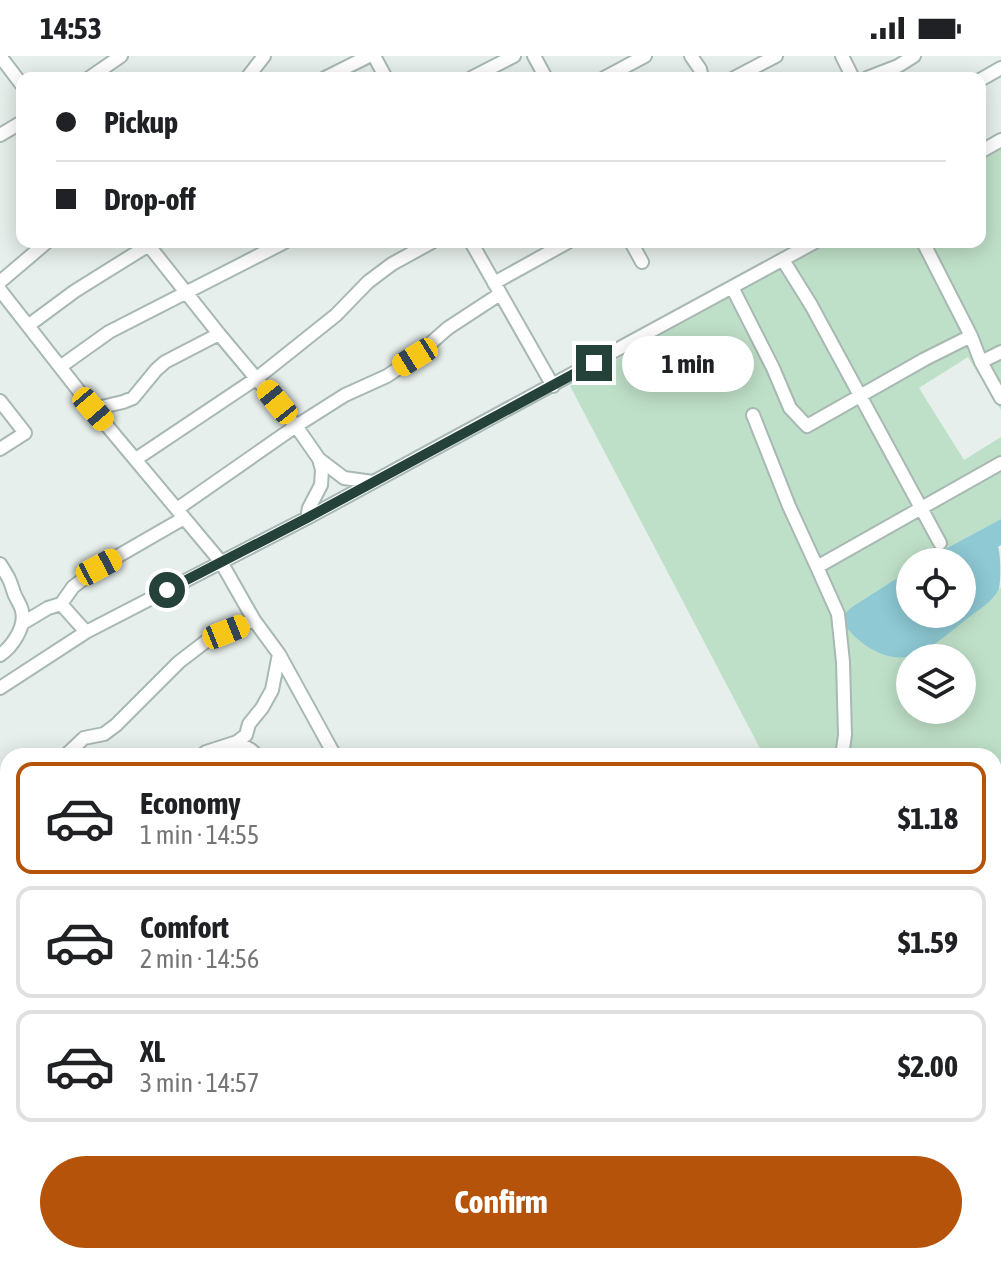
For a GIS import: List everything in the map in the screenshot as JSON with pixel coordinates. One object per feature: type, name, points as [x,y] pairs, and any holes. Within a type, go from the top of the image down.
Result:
[{"type":"street","points":[[98,72],[121,56]]},
{"type":"street","points":[[252,72],[264,56]]},
{"type":"street","points":[[338,72],[372,56]]},
{"type":"street","points":[[483,72],[514,56]]},
{"type":"street","points":[[615,72],[645,56]]},
{"type":"street","points":[[745,72],[776,56]]},
{"type":"street","points":[[882,72],[914,56]]},
{"type":"street","points":[[0,282],[40,248]]},
{"type":"street","points":[[29,325],[141,248]]},
{"type":"street","points":[[153,248],[319,459],[344,478],[373,483]]},
{"type":"street","points":[[60,367],[109,332],[273,248]]},
{"type":"street","points":[[136,459],[257,378],[336,315],[368,282],[421,248]]},
{"type":"street","points":[[474,248],[553,386]]},
{"type":"street","points":[[0,655],[9,649],[23,623],[61,604],[73,587],[99,567],[180,513],[296,426],[415,357],[497,289],[559,248]]},
{"type":"street","points":[[634,248],[642,262]]},
{"type":"street","points":[[0,688],[86,632],[553,386],[783,260],[792,248]]},
{"type":"street","points":[[926,248],[1001,398]]},
{"type":"street","points":[[783,260],[811,305],[940,543]]},
{"type":"street","points":[[732,287],[790,408],[807,426],[971,336]]},
{"type":"street","points":[[0,290],[93,409],[221,562],[254,620],[279,654],[331,748]]},
{"type":"street","points":[[93,409],[133,398],[165,362],[219,334]]},
{"type":"street","points":[[981,362],[1001,352]]},
{"type":"street","points":[[0,401],[25,433],[0,449]]},
{"type":"street","points":[[753,415],[789,506],[838,614],[844,677],[843,748]]},
{"type":"street","points":[[307,518],[321,485],[319,459]]},
{"type":"street","points":[[817,567],[1001,463]]},
{"type":"street","points":[[0,564],[11,579],[22,610],[23,623]]},
{"type":"street","points":[[1,601],[15,595]]},
{"type":"street","points":[[61,604],[86,632]]},
{"type":"street","points":[[73,748],[84,738],[104,734],[116,725],[200,645],[215,635],[254,620]]},
{"type":"street","points":[[217,748],[237,742],[246,735],[249,724],[272,690],[279,654]]},
{"type":"street","points":[[237,742],[246,748]]},
{"type":"green space","points":[[1001,146],[1001,410],[968,357],[919,388],[964,460],[1001,437],[1001,519],[947,548],[896,548],[896,579],[886,586],[896,598],[896,628],[921,628],[934,644],[955,628],[976,628],[976,611],[1001,587],[1001,748],[760,748],[570,386],[814,248],[986,248],[986,154]]},
{"type":"water","points":[[1001,519],[999,589],[976,612],[976,548],[947,548]]},
{"type":"water","points":[[896,579],[896,628],[956,628],[934,644],[896,644],[896,657],[887,656],[868,647],[845,626],[840,618]]},
{"type":"route","points":[[167,590],[594,363]]}]
